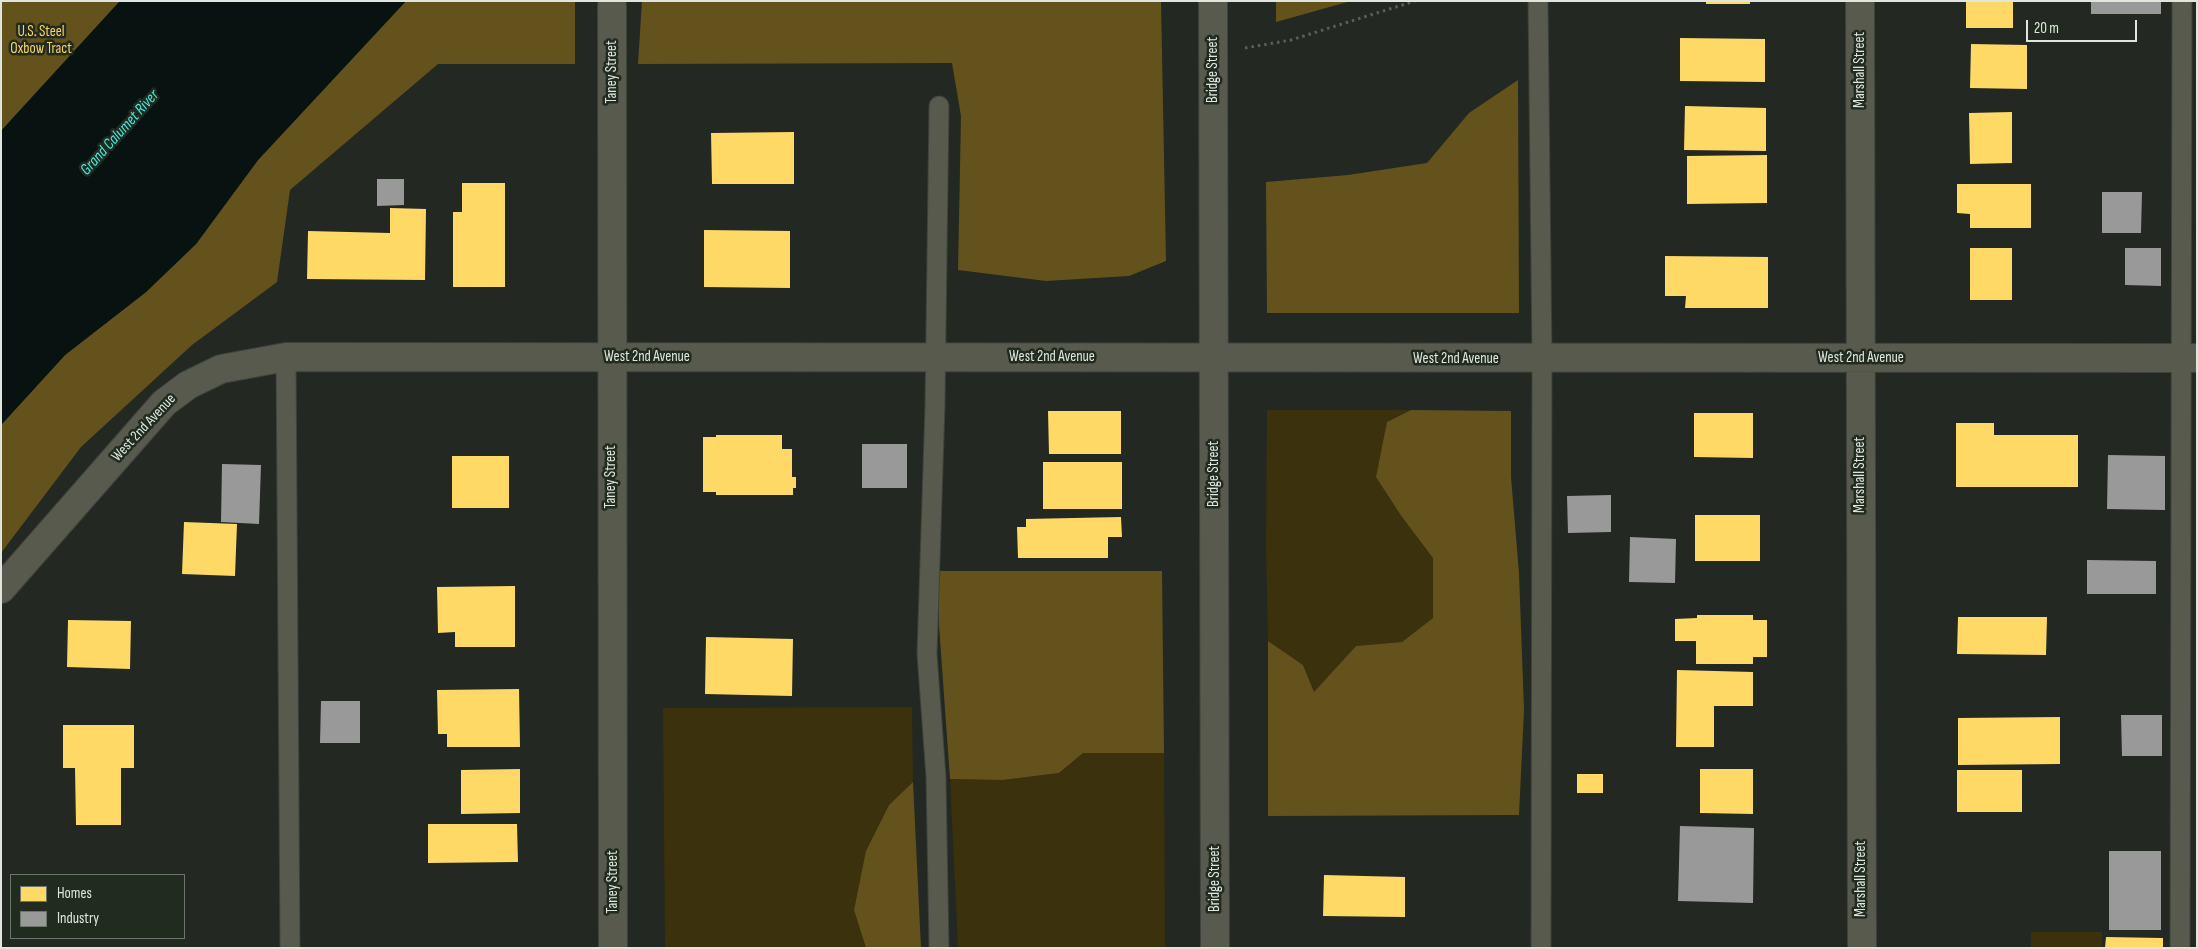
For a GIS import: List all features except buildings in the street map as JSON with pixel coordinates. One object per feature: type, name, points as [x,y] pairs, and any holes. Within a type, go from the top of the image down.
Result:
[{"type":"street","name":"Bridge Street","points":[[1213,1],[1215,948]]},
{"type":"street","name":"Marshall Street","points":[[1860,1],[1859,358],[1862,948]]},
{"type":"street","name":"Taney Street","points":[[612,6],[613,948]]},
{"type":"street","name":"West 2nd Avenue","points":[[1,589],[164,403],[188,385],[221,369],[286,357],[2190,358]]},
{"type":"lane","points":[[1538,1],[1542,358],[1540,948]]},
{"type":"lane","points":[[2180,948],[2190,358],[2182,1]]},
{"type":"lane","points":[[939,106],[935,405],[927,654],[936,777],[939,948]]},
{"type":"lane","points":[[286,357],[290,948]]},
{"type":"path","points":[[1240,49],[1291,40],[1415,1]]},
{"type":"shaded area","points":[[1267,410],[1411,410],[1387,422],[1402,517],[1433,558],[1433,618],[1402,642],[1356,646],[1314,692],[1303,665],[1268,641],[1266,548]]},
{"type":"shaded area","points":[[912,707],[913,782],[889,805],[867,850],[854,910],[866,948],[665,948],[663,708]]},
{"type":"shaded area","points":[[1083,753],[1164,753],[1165,948],[958,948],[950,779],[1003,780],[1059,773]]},
{"type":"shaded area","points":[[2031,932],[2102,932],[2102,948],[2031,948]]},
{"type":"green space","name":"U.S. Steel Oxbow Tract","points":[[1,1],[120,1],[1,131]]},
{"type":"green space","points":[[406,1],[575,1],[575,64],[438,64],[290,190],[277,282],[192,345],[81,447],[1,553],[1,425],[65,355],[146,292],[196,244],[258,160]]},
{"type":"green space","points":[[642,1],[1161,1],[1166,261],[1129,276],[1046,281],[958,270],[961,116],[952,63],[638,64]]},
{"type":"green space","points":[[1276,1],[1351,1],[1276,22]]},
{"type":"green space","points":[[1518,80],[1519,313],[1267,313],[1266,182],[1348,175],[1427,163],[1469,113]]},
{"type":"green space","points":[[1411,410],[1511,411],[1511,477],[1519,573],[1524,710],[1519,815],[1268,816],[1268,641],[1303,665],[1314,692],[1356,646],[1402,642],[1433,618],[1433,558],[1402,517],[1376,477],[1387,422]]},
{"type":"green space","points":[[939,571],[1162,571],[1164,753],[1083,753],[1059,773],[1003,780],[950,779],[939,625]]},
{"type":"green space","points":[[913,782],[921,948],[866,948],[854,910],[866,851],[889,805]]},
{"type":"water","name":"Grand Calumet River","points":[[120,1],[406,1],[258,160],[196,244],[146,292],[65,355],[1,425],[1,131]]}]
